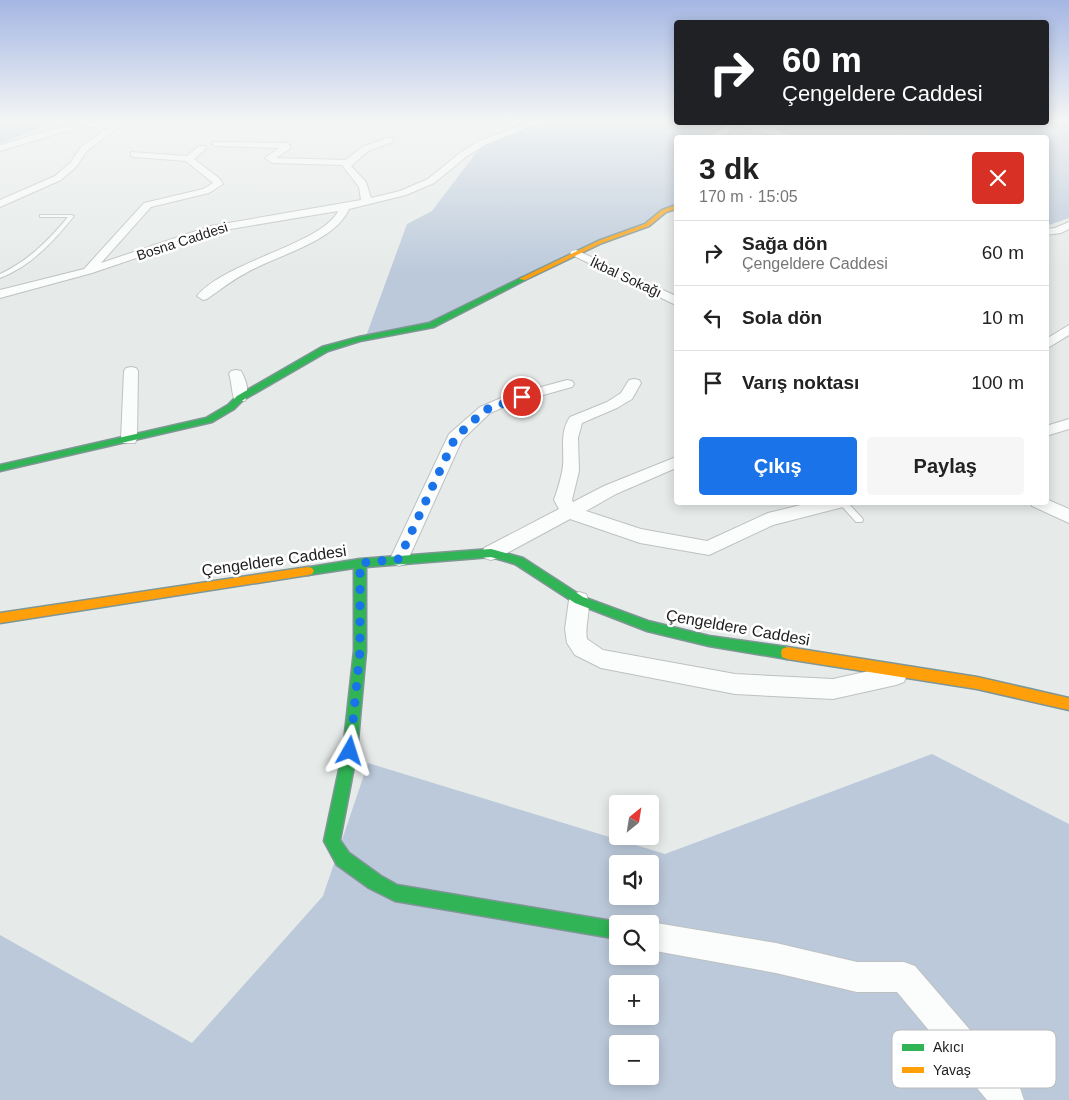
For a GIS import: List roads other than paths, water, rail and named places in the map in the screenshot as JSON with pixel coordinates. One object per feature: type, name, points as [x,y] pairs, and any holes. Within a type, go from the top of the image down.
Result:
[{"type":"street","points":[[0,204],[58,178],[67,170]]},
{"type":"street","points":[[88,271],[102,253],[128,227],[138,211],[145,206],[206,192],[218,184],[216,180],[202,170]]},
{"type":"street","points":[[350,170],[365,188],[366,202]]},
{"type":"street","name":"Bosna Caddesi","points":[[0,294],[88,271],[211,229],[345,207],[403,193],[431,181],[444,170]]},
{"type":"street","points":[[204,296],[240,272],[321,232],[340,218],[345,207]]},
{"type":"street","points":[[0,468],[209,420],[232,407],[240,398],[325,349],[359,339],[431,325],[576,253],[647,225],[664,211],[674,208]]},
{"type":"street","points":[[1049,232],[1057,231],[1069,225]]},
{"type":"street","name":"İkbal Sokağı","points":[[576,253],[674,300]]},
{"type":"street","points":[[1049,343],[1069,329]]},
{"type":"street","points":[[129,439],[131,371]]},
{"type":"street","points":[[236,374],[240,385],[240,398]]},
{"type":"street","points":[[634,383],[627,396],[575,420],[570,438],[570,471],[563,500],[569,512],[640,536],[709,548],[768,520],[830,505]]},
{"type":"street","points":[[399,559],[455,438],[485,410],[506,401],[567,384]]},
{"type":"street","points":[[1049,430],[1069,424]]},
{"type":"street","points":[[490,553],[610,490],[674,463]]},
{"type":"street","points":[[1044,505],[1069,517]]},
{"type":"street","name":"Çengeldere Caddesi","points":[[0,618],[360,563],[490,553],[519,561],[579,600],[647,626],[709,641],[912,671],[977,683],[1069,704]]},
{"type":"street","points":[[360,563],[359,660],[350,751],[332,841],[343,859],[375,882],[395,893],[609,929]]},
{"type":"street","points":[[579,600],[575,637],[579,647],[588,654],[601,659],[736,684],[833,690],[912,671]]},
{"type":"street","points":[[659,938],[776,958],[857,977],[904,977],[949,1030]]},
{"type":"street","points":[[998,1088],[1008,1100]]},
{"type":"lane","points":[[0,276],[33,258],[55,237],[72,216],[42,216]]},
{"type":"lane","points":[[845,505],[859,520]]}]
